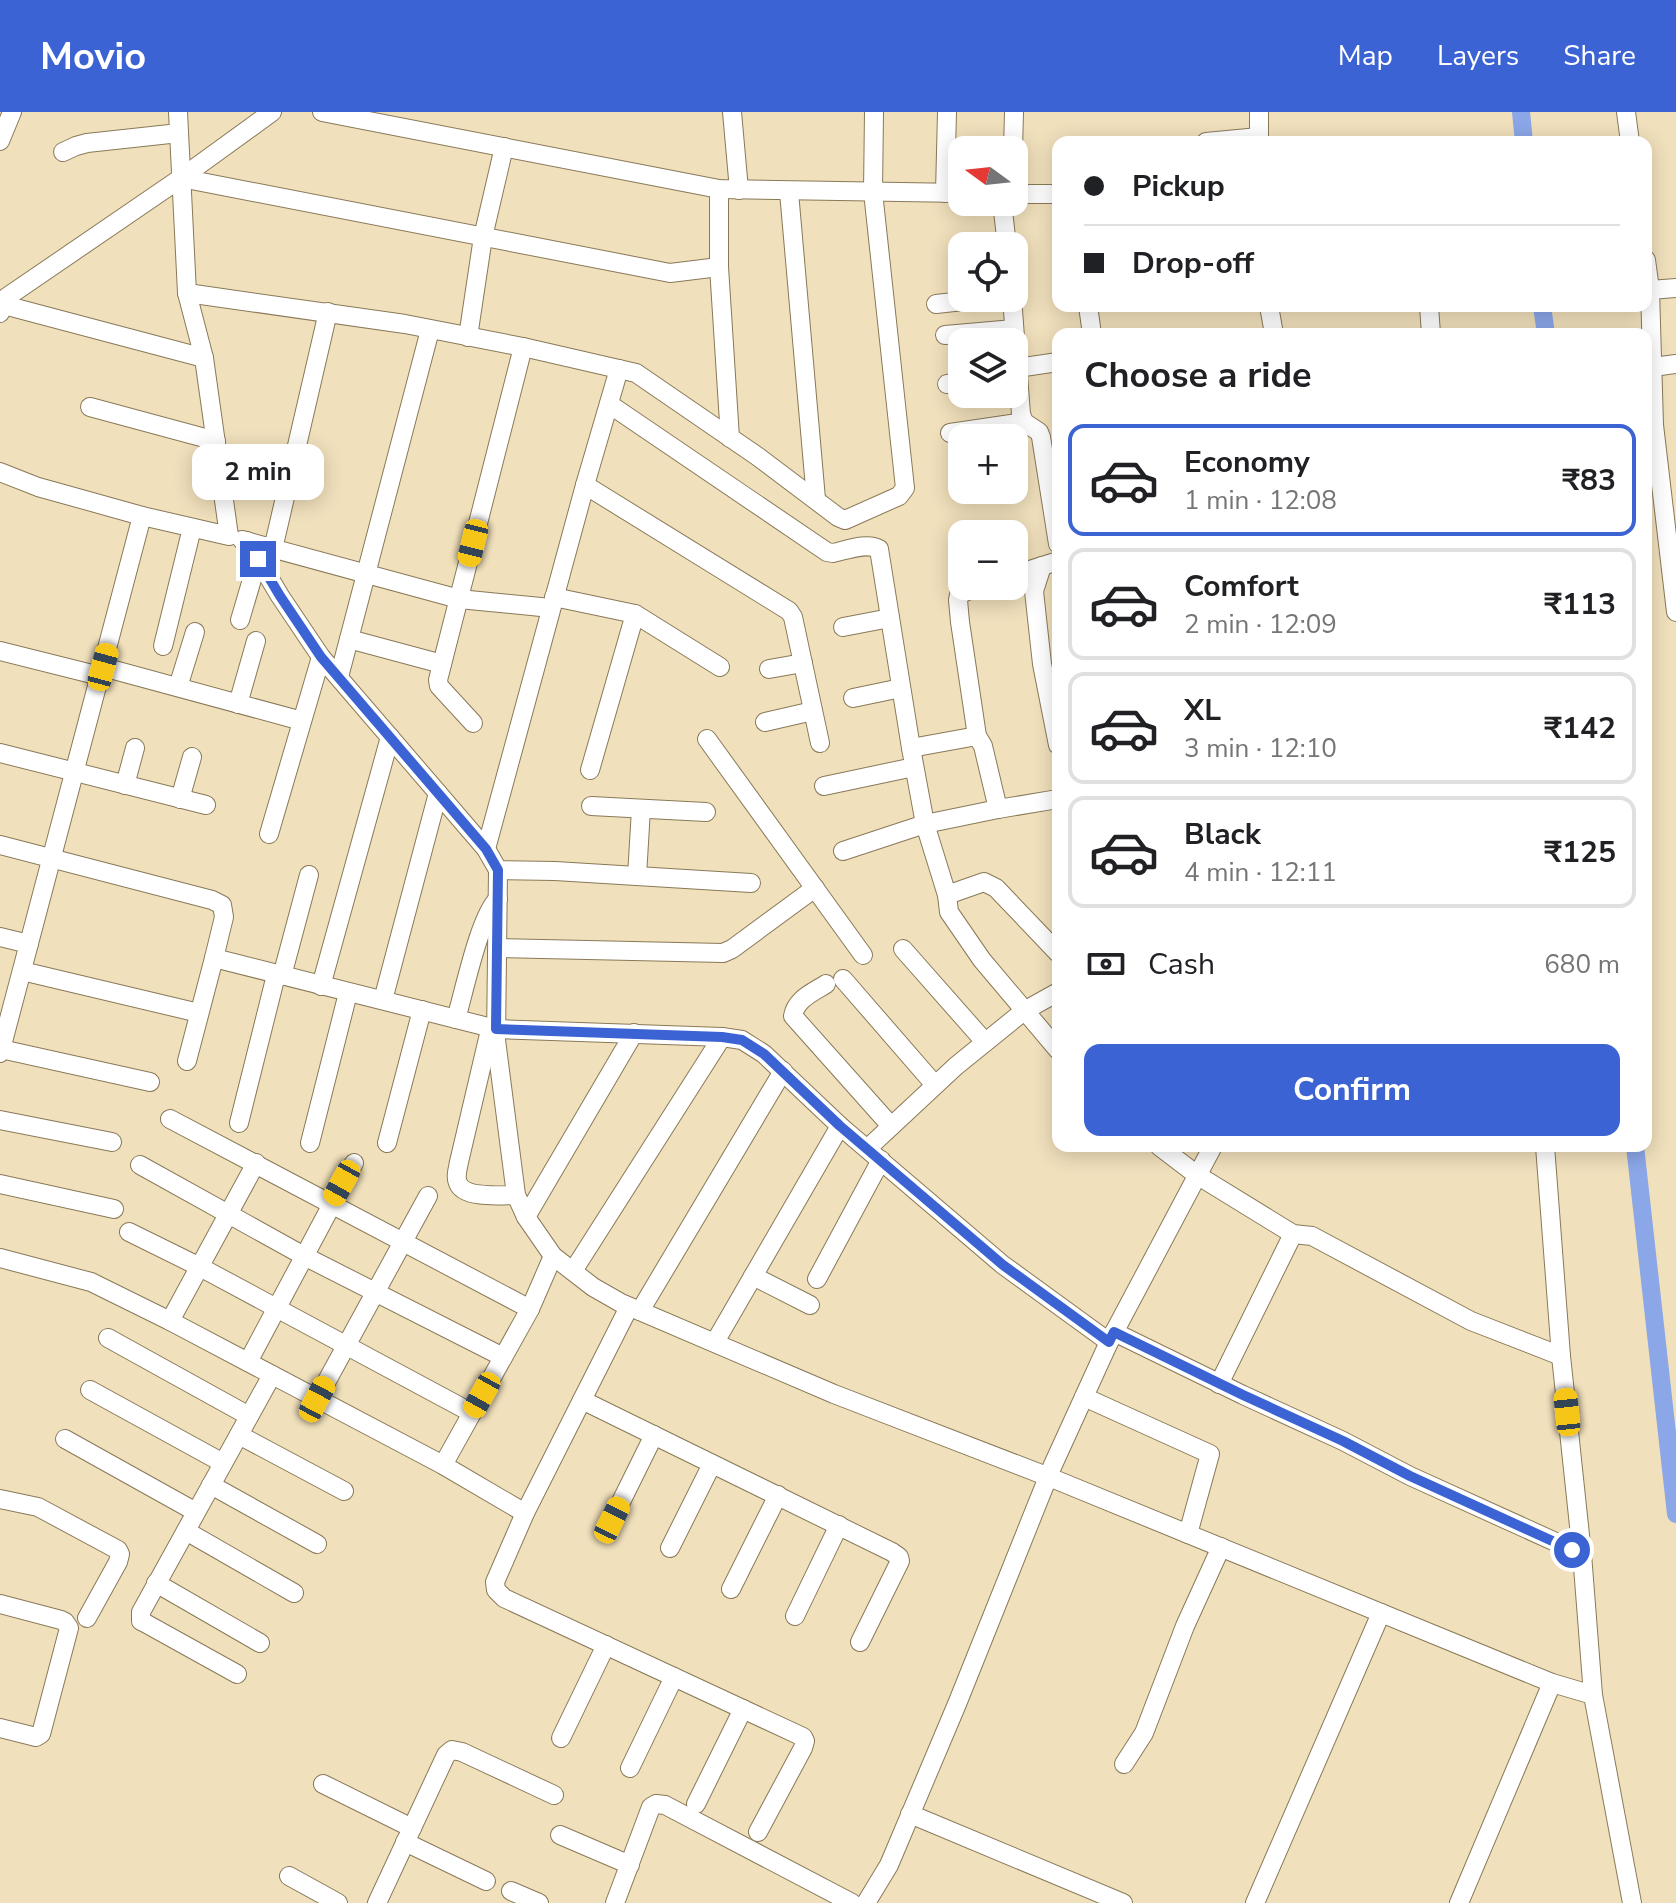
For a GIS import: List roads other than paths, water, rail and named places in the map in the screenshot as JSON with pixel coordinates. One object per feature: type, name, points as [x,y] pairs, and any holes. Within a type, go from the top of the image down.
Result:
[{"type":"street","points":[[0,141],[12,112]]},
{"type":"street","points":[[178,112],[187,293],[204,358],[216,441],[238,539]]},
{"type":"street","points":[[204,358],[2,309],[7,297],[272,112]]},
{"type":"street","points":[[322,112],[719,189],[948,193]]},
{"type":"street","points":[[732,112],[739,190]]},
{"type":"street","points":[[187,293],[405,324],[636,373],[845,520],[899,496],[905,488],[873,192],[874,112]]},
{"type":"street","points":[[947,112],[949,136]]},
{"type":"street","points":[[1013,136],[1014,112]]},
{"type":"street","points":[[1259,112],[1259,136]]},
{"type":"street","points":[[1626,112],[1629,136]]},
{"type":"street","points":[[63,152],[87,143],[179,133]]},
{"type":"street","points":[[468,337],[483,237],[504,147]]},
{"type":"street","points":[[181,178],[670,273],[719,267]]},
{"type":"street","points":[[719,189],[719,267],[730,438]]},
{"type":"street","points":[[789,192],[816,499]]},
{"type":"street","points":[[1028,194],[1052,194]]},
{"type":"street","points":[[1652,290],[1676,288]]},
{"type":"street","points":[[936,304],[948,303]]},
{"type":"street","points":[[240,620],[266,554],[328,312]]},
{"type":"street","points":[[339,677],[430,330]]},
{"type":"street","points":[[1652,341],[1654,425],[1676,612]]},
{"type":"street","points":[[473,723],[439,686],[438,680],[523,347]]},
{"type":"street","points":[[1028,370],[1052,364]]},
{"type":"street","points":[[1653,367],[1676,364]]},
{"type":"street","points":[[486,849],[619,369]]},
{"type":"street","points":[[609,404],[827,552],[868,546],[879,549],[912,757],[925,824],[947,895],[949,912],[982,960],[1052,1043]]},
{"type":"street","points":[[90,407],[216,441]]},
{"type":"street","points":[[1020,408],[1024,422],[1039,432],[1041,437],[1052,506]]},
{"type":"street","points":[[1011,424],[1024,422]]},
{"type":"street","points":[[0,472],[38,487],[238,539],[266,554],[367,575],[459,599],[552,602],[635,614],[720,667]]},
{"type":"street","points":[[585,485],[789,611],[793,617],[820,743]]},
{"type":"street","points":[[142,516],[22,971],[6,1004],[0,1051],[150,1082]]},
{"type":"street","points":[[163,646],[192,528]]},
{"type":"street","points":[[266,554],[280,596],[321,657],[486,849],[498,870],[494,1028],[457,1178],[463,1189],[479,1194],[516,1195]]},
{"type":"street","points":[[1028,570],[1050,563]]},
{"type":"street","points":[[1050,563],[1034,591],[1042,664],[1052,715]]},
{"type":"street","points":[[958,600],[977,736],[983,746],[998,809]]},
{"type":"street","points":[[590,770],[635,614]]},
{"type":"street","points":[[843,627],[890,618]]},
{"type":"street","points":[[178,687],[195,632]]},
{"type":"street","points":[[349,639],[442,664]]},
{"type":"street","points":[[238,704],[256,641]]},
{"type":"street","points":[[0,651],[178,687],[302,721]]},
{"type":"street","points":[[269,834],[321,657]]},
{"type":"street","points":[[769,669],[803,663]]},
{"type":"street","points":[[853,698],[901,688]]},
{"type":"street","points":[[765,722],[813,711]]},
{"type":"street","points":[[824,786],[977,736]]},
{"type":"street","points":[[321,986],[390,737]]},
{"type":"street","points":[[707,739],[863,955]]},
{"type":"street","points":[[125,785],[135,748]]},
{"type":"street","points":[[0,753],[206,805]]},
{"type":"street","points":[[180,799],[192,757]]},
{"type":"street","points":[[383,1000],[438,793]]},
{"type":"street","points":[[843,851],[925,824],[1052,800]]},
{"type":"street","points":[[591,806],[706,812]]},
{"type":"street","points":[[637,876],[641,809]]},
{"type":"street","points":[[0,845],[222,905],[224,917],[187,1061]]},
{"type":"street","points":[[498,870],[751,883]]},
{"type":"street","points":[[239,1123],[309,875]]},
{"type":"street","points":[[947,895],[984,882],[996,888],[1052,947]]},
{"type":"street","points":[[498,948],[723,953],[815,888]]},
{"type":"street","points":[[456,1019],[483,922],[498,899]]},
{"type":"street","points":[[0,937],[29,944]]},
{"type":"street","points":[[903,949],[985,1042]]},
{"type":"street","points":[[214,958],[494,1028],[742,1040],[764,1054],[840,1126],[1003,1265],[1111,1337],[1343,1441],[1410,1476],[1582,1554]]},
{"type":"street","points":[[22,971],[199,1013]]},
{"type":"street","points":[[891,1126],[793,1016],[801,1000],[834,982],[935,1085]]},
{"type":"street","points":[[310,1143],[348,993]]},
{"type":"street","points":[[817,1279],[874,1154],[891,1126],[985,1042],[1024,1011],[1052,995]]},
{"type":"street","points":[[387,1143],[422,1010]]},
{"type":"street","points":[[494,1028],[516,1195],[526,1217],[553,1256],[593,1287],[634,1309],[834,1394],[1049,1477],[1552,1683],[1593,1695]]},
{"type":"street","points":[[526,1217],[634,1033]]},
{"type":"street","points":[[573,1271],[722,1037]]},
{"type":"street","points":[[758,1832],[803,1748],[803,1737],[504,1598],[496,1590],[495,1582],[525,1513],[582,1400],[634,1309],[783,1071]]},
{"type":"street","points":[[170,1119],[530,1309]]},
{"type":"street","points":[[0,1120],[112,1142]]},
{"type":"street","points":[[715,1342],[840,1126]]},
{"type":"street","points":[[1167,1152],[1197,1175],[1293,1234],[1312,1236],[1471,1321],[1561,1356]]},
{"type":"street","points":[[866,1903],[889,1865],[1049,1477],[1111,1337],[1210,1152]]},
{"type":"street","points":[[1546,1152],[1561,1356],[1593,1695],[1632,1903]]},
{"type":"street","points":[[170,1321],[256,1163]]},
{"type":"street","points":[[248,1362],[354,1163]]},
{"type":"street","points":[[140,1165],[304,1256],[503,1357]]},
{"type":"street","points":[[0,1184],[114,1209]]},
{"type":"street","points":[[317,1399],[428,1196]]},
{"type":"street","points":[[129,1232],[472,1413]]},
{"type":"street","points":[[1219,1384],[1293,1234]]},
{"type":"street","points":[[443,1465],[530,1309],[553,1256]]},
{"type":"street","points":[[0,1258],[91,1282],[443,1465],[525,1513]]},
{"type":"street","points":[[753,1276],[810,1305]]},
{"type":"street","points":[[108,1338],[249,1416]]},
{"type":"street","points":[[237,1674],[141,1621],[141,1612],[272,1375]]},
{"type":"street","points":[[90,1390],[223,1463]]},
{"type":"street","points":[[1084,1397],[1210,1454],[1188,1534]]},
{"type":"street","points":[[582,1400],[899,1557],[900,1561],[860,1642]]},
{"type":"street","points":[[239,1435],[344,1491]]},
{"type":"street","points":[[612,1520],[654,1435]]},
{"type":"street","points":[[65,1439],[196,1512]]},
{"type":"street","points":[[670,1548],[712,1464]]},
{"type":"street","points":[[211,1485],[317,1544]]},
{"type":"street","points":[[731,1589],[778,1495]]},
{"type":"street","points":[[0,1499],[38,1507],[118,1550],[118,1562],[87,1618]]},
{"type":"street","points":[[795,1616],[839,1525]]},
{"type":"street","points":[[186,1531],[294,1593]]},
{"type":"street","points":[[1124,1764],[1144,1733],[1185,1626],[1221,1547]]},
{"type":"street","points":[[156,1583],[260,1643]]},
{"type":"street","points":[[0,1604],[61,1620],[69,1628],[41,1734],[36,1737],[0,1728]]},
{"type":"street","points":[[1255,1903],[1381,1613]]},
{"type":"street","points":[[561,1738],[606,1645]]},
{"type":"street","points":[[630,1768],[674,1677]]},
{"type":"street","points":[[1459,1903],[1552,1683]]},
{"type":"street","points":[[696,1804],[743,1709]]},
{"type":"street","points":[[377,1903],[446,1755],[452,1750],[554,1795]]},
{"type":"street","points":[[323,1784],[486,1881]]},
{"type":"street","points":[[615,1903],[651,1807],[656,1804],[665,1805],[852,1903]]},
{"type":"street","points":[[910,1814],[1123,1903]]},
{"type":"street","points":[[560,1835],[630,1865]]},
{"type":"street","points":[[289,1876],[338,1903]]},
{"type":"street","points":[[511,1891],[539,1903]]},
{"type":"waterway","points":[[1521,112],[1523,136]]},
{"type":"waterway","points":[[1543,312],[1545,328]]},
{"type":"waterway","points":[[1636,1152],[1676,1514]]}]
